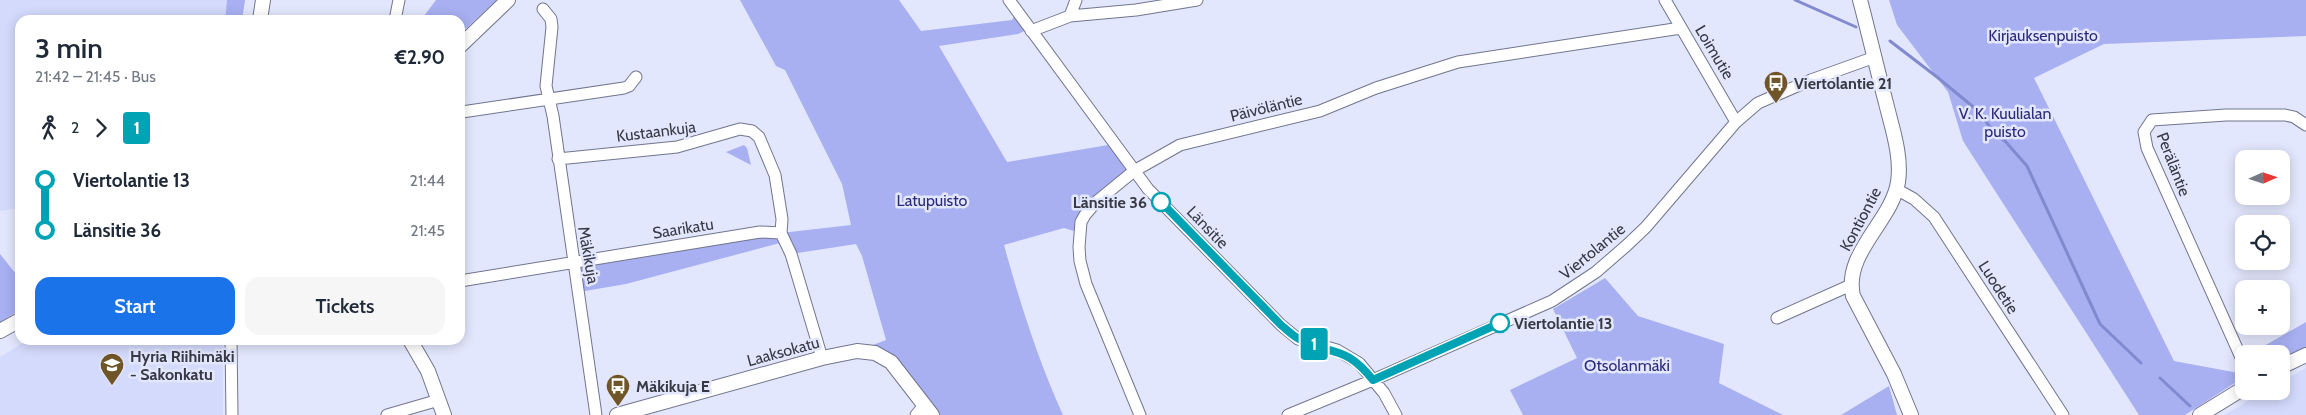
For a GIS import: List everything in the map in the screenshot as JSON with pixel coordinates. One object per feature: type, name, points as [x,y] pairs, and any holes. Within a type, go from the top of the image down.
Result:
[{"type":"street","points":[[261,15],[263,0]]},
{"type":"street","points":[[397,15],[399,0]]},
{"type":"street","points":[[465,41],[508,0]]},
{"type":"street","name":"Länsitie","points":[[1009,0],[1148,188],[1281,325],[1298,338],[1349,356],[1359,363],[1384,393],[1396,415]]},
{"type":"street","points":[[1070,16],[1076,0]]},
{"type":"street","points":[[1031,31],[1070,16],[1136,10],[1197,0]]},
{"type":"street","name":"Loimutie","points":[[1665,0],[1736,122]]},
{"type":"street","name":"Kontiontie","points":[[1851,285],[1856,264],[1896,189],[1898,170],[1896,146],[1860,0]]},
{"type":"street","name":"Mäkikuja","points":[[543,9],[551,20],[552,27],[546,86],[553,116],[596,415]]},
{"type":"street","name":"Päivöläntie","points":[[1140,415],[1086,284],[1080,261],[1079,247],[1082,222],[1085,215],[1096,202],[1134,171],[1180,145],[1320,111],[1376,88],[1466,60],[1681,28]]},
{"type":"street","name":"Viertolantie","points":[[1288,415],[1373,380],[1552,301],[1573,289],[1596,272],[1646,227],[1736,122],[1758,103],[1772,96],[1875,58]]},
{"type":"street","points":[[465,112],[624,88],[629,86],[636,77]]},
{"type":"street","name":"Peräläntie","points":[[2235,345],[2148,150],[2144,132],[2152,120],[2218,116],[2285,115],[2294,116],[2306,125]]},
{"type":"street","name":"Kustaankuja","points":[[558,159],[678,147],[740,130],[747,130],[756,134],[775,175],[782,219],[781,233]]},
{"type":"street","name":"Luodetie","points":[[1896,189],[1914,199],[1934,217],[2063,415]]},
{"type":"street","name":"Saarikatu","points":[[465,280],[760,232],[781,233]]},
{"type":"street","points":[[781,233],[790,254],[822,358]]},
{"type":"street","points":[[1777,318],[1851,285],[1854,296],[1894,374],[1911,415]]},
{"type":"street","points":[[0,331],[15,323]]},
{"type":"street","points":[[231,345],[232,415]]},
{"type":"street","points":[[413,345],[428,371],[444,415]]},
{"type":"street","name":"Laaksokatu","points":[[617,415],[822,358],[857,351],[875,353],[891,362],[903,374],[924,411]]},
{"type":"street","points":[[2290,363],[2306,356]]},
{"type":"street","points":[[2200,415],[2235,394]]},
{"type":"street","points":[[387,415],[439,400]]},
{"type":"shaded area","points":[[0,0],[245,0],[243,15],[15,15],[15,209],[0,211]]},
{"type":"shaded area","name":"Hyria Riihimäki - Sakonkatu","points":[[20,345],[223,345],[223,415],[0,415],[0,357]]},
{"type":"shaded area","points":[[2306,368],[2306,415],[2224,415],[2250,400],[2290,400],[2290,377]]},
{"type":"green space","points":[[227,0],[245,0],[243,15],[226,15]]},
{"type":"green space","points":[[436,0],[497,0],[465,29],[465,15],[425,15]]},
{"type":"green space","name":"Latupuisto","points":[[740,0],[899,0],[921,31],[1012,20],[1017,11],[1030,28],[1018,34],[939,46],[1007,162],[1114,144],[1134,171],[1096,202],[1080,233],[1064,228],[1004,245],[1030,331],[1063,415],[932,415],[903,374],[857,351],[886,340],[862,256],[856,244],[791,254],[786,243],[780,243],[626,284],[579,292],[573,263],[781,233],[851,225],[842,184],[785,70],[776,66]]},
{"type":"green space","name":"V. K. Kuulialan puisto","points":[[1889,0],[2306,0],[2306,36],[2104,44],[2034,78],[2174,361],[2235,372],[2235,383],[2185,415],[2139,415],[1963,141],[1948,92],[1897,25]]},
{"type":"green space","points":[[744,145],[747,148],[751,165],[726,152]]},
{"type":"green space","points":[[0,254],[15,273],[15,313],[0,322]]},
{"type":"green space","name":"Otsolanmäki","points":[[1605,278],[1638,316],[1724,344],[1719,383],[1783,415],[1523,415],[1510,390],[1577,358],[1553,309]]},
{"type":"green space","points":[[2306,322],[2306,348],[2290,356],[2290,345],[2266,345],[2283,335],[2290,335],[2290,331]]},
{"type":"green space","points":[[1889,386],[1897,415],[1841,415]]},
{"type":"waterway","points":[[1795,0],[1856,27]]},
{"type":"waterway","points":[[1890,41],[1977,110],[1997,136],[2005,141],[2027,166],[2100,324],[2141,363]]},
{"type":"waterway","points":[[2160,378],[2190,406]]},
{"type":"bus line","name":"1","points":[[1161,202],[1281,325],[1298,338],[1337,350],[1349,356],[1359,363],[1373,380],[1500,323]]},
{"type":"place","name":"Viertolantie 21","points":[[1776,104]]},
{"type":"place","name":"Länsitie 36","points":[[1161,202]]},
{"type":"place","name":"Viertolantie 13","points":[[1500,323]]},
{"type":"place","name":"Hyria Riihimäki - Sakonkatu","points":[[112,386]]},
{"type":"place","name":"Mäkikuja E","points":[[618,407]]},
{"type":"park label","name":"Kirjauksenpuisto","points":[[2043,35]]}]
